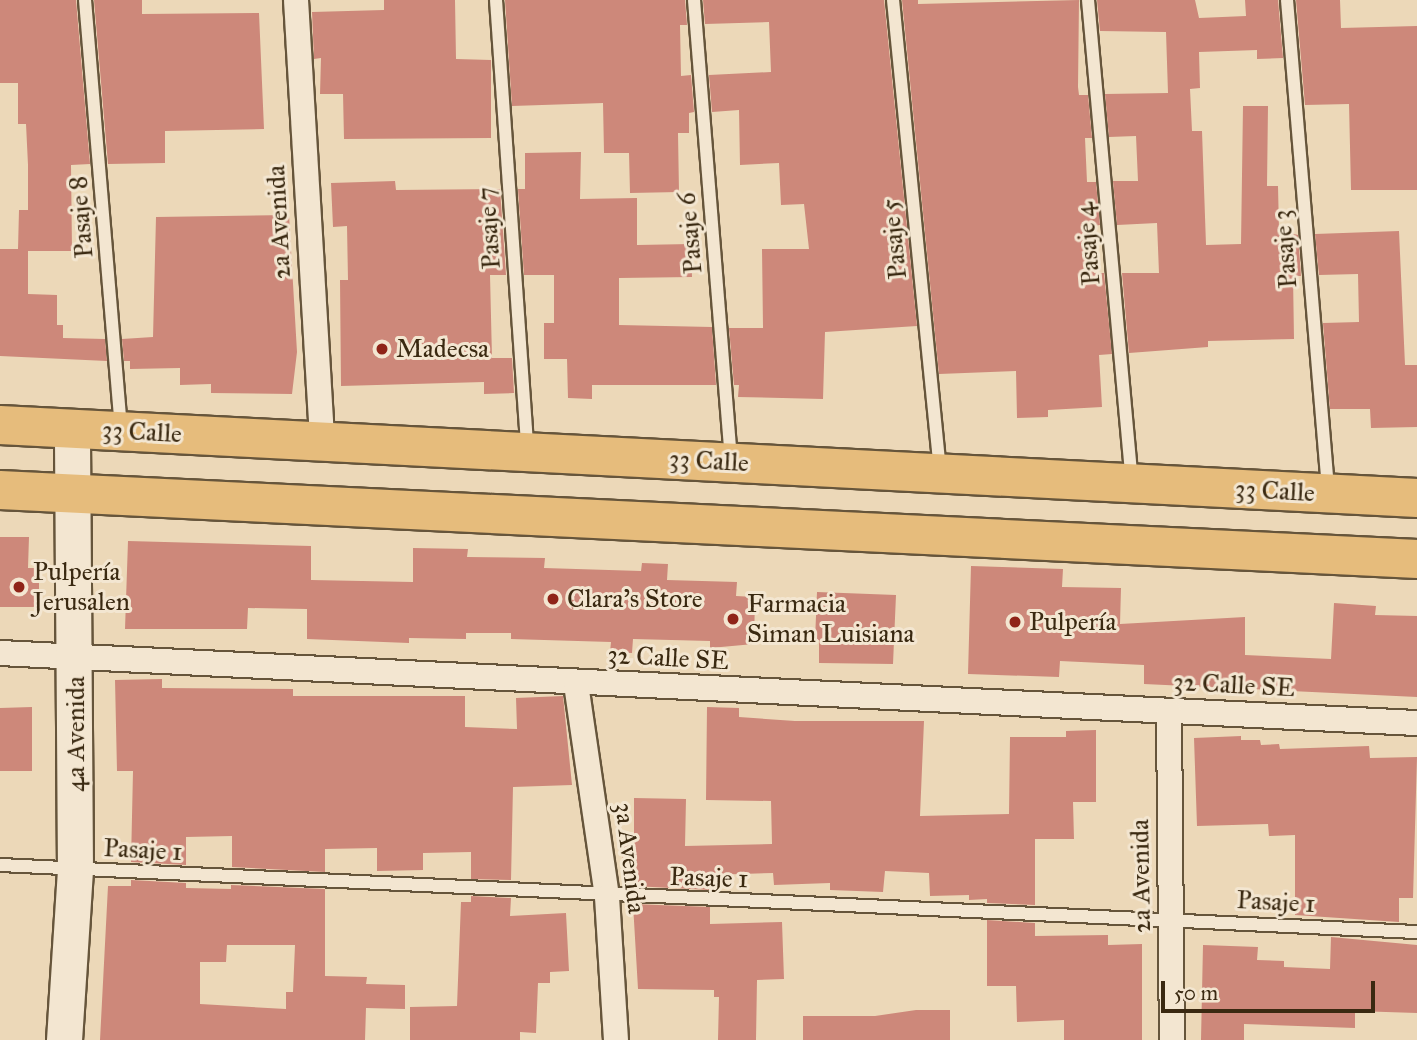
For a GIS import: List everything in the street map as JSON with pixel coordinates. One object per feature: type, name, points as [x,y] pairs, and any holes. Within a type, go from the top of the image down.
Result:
[{"type":"main road","name":"33 Calle","points":[[0,425],[1417,498]]},
{"type":"main road","points":[[0,489],[1417,559]]},
{"type":"street","name":"2a Avenida","points":[[296,0],[322,441]]},
{"type":"street","name":"4a Avenida","points":[[64,1040],[75,869],[76,657],[72,429]]},
{"type":"street","name":"32 Calle SE","points":[[0,653],[576,684],[1417,723]]},
{"type":"street","name":"3a Avenida","points":[[576,684],[607,897],[616,1040]]},
{"type":"street","name":"2a Avenida","points":[[1168,712],[1172,1040]]},
{"type":"lane","name":"Pasaje 8","points":[[85,0],[121,431]]},
{"type":"lane","name":"Pasaje 7","points":[[496,0],[527,452]]},
{"type":"lane","name":"Pasaje 6","points":[[694,0],[732,462]]},
{"type":"lane","name":"Pasaje 5","points":[[893,0],[940,474]]},
{"type":"lane","name":"Pasaje 4","points":[[1088,0],[1133,484]]},
{"type":"lane","name":"Pasaje 3","points":[[1287,0],[1329,494]]},
{"type":"lane","name":"Pasaje 1","points":[[0,865],[607,897],[1171,919],[1417,932]]},
{"type":"building","points":[[0,0],[76,0],[90,164],[71,165],[72,251],[28,251],[28,294],[57,295],[57,325],[63,325],[63,338],[105,339],[107,361],[0,356],[0,249],[18,249],[19,210],[28,210],[28,165],[26,124],[18,124],[18,83],[0,83]]},
{"type":"building","points":[[94,0],[142,0],[142,14],[259,13],[264,129],[165,131],[165,163],[108,164]]},
{"type":"building","points":[[384,0],[455,0],[456,59],[491,60],[491,138],[344,139],[343,94],[320,94],[321,58],[314,59],[312,12],[384,10]]},
{"type":"building","points":[[505,0],[685,0],[687,25],[680,25],[681,76],[691,75],[694,112],[689,113],[689,133],[678,133],[679,192],[630,193],[629,153],[604,153],[603,103],[512,106]]},
{"type":"building","points":[[703,0],[884,0],[917,326],[825,332],[823,399],[738,397],[739,385],[734,385],[729,328],[763,328],[762,249],[809,249],[804,204],[781,205],[779,163],[740,165],[739,110],[712,112],[709,75],[771,72],[769,22],[705,24]]},
{"type":"building","points":[[902,0],[918,0],[918,4],[1079,0],[1078,87],[1079,95],[1088,95],[1092,138],[1085,138],[1087,182],[1096,182],[1100,225],[1093,226],[1094,273],[1104,273],[1112,354],[1099,355],[1102,407],[1048,410],[1048,417],[1017,418],[1016,371],[939,374]]},
{"type":"building","points":[[1097,0],[1195,0],[1199,18],[1246,16],[1245,0],[1278,0],[1283,58],[1257,59],[1257,50],[1199,52],[1200,88],[1190,89],[1192,131],[1202,131],[1206,245],[1241,244],[1243,106],[1268,106],[1267,186],[1278,186],[1279,230],[1298,235],[1301,276],[1293,276],[1294,339],[1208,341],[1208,347],[1129,353],[1122,273],[1159,273],[1157,223],[1117,225],[1113,181],[1138,181],[1136,136],[1109,137],[1105,94],[1168,93],[1166,32],[1100,31]]},
{"type":"building","points":[[1296,0],[1340,0],[1341,28],[1417,26],[1417,190],[1351,190],[1349,104],[1305,105]]},
{"type":"building","points":[[581,152],[580,199],[637,198],[637,245],[691,244],[692,277],[619,278],[619,325],[712,327],[716,385],[592,385],[592,399],[568,398],[567,359],[544,359],[544,323],[554,323],[554,275],[524,275],[518,189],[525,189],[525,153]]},
{"type":"building","points":[[395,181],[396,190],[500,189],[506,275],[490,275],[492,358],[512,358],[514,393],[484,394],[484,382],[341,386],[340,280],[348,280],[347,226],[333,227],[331,183]]},
{"type":"building","points":[[289,215],[297,352],[292,394],[211,393],[211,384],[180,385],[180,368],[130,369],[130,361],[124,361],[122,339],[153,337],[156,217]]},
{"type":"building","points":[[1399,231],[1405,365],[1417,365],[1417,427],[1371,428],[1370,409],[1330,409],[1323,323],[1359,322],[1358,274],[1319,275],[1315,234]]},
{"type":"building","name":"Pulpería Jerusalen","points":[[0,537],[29,537],[28,568],[39,568],[39,607],[0,607]]},
{"type":"building","points":[[128,541],[311,546],[311,580],[413,582],[413,548],[468,549],[467,557],[545,558],[544,568],[641,571],[642,563],[668,564],[667,580],[737,582],[736,596],[755,597],[754,644],[710,648],[710,641],[633,639],[632,653],[610,652],[611,642],[511,639],[511,633],[466,633],[466,639],[409,638],[409,643],[307,639],[307,609],[248,608],[247,629],[125,629]]},
{"type":"building","points":[[971,566],[1063,569],[1062,587],[1121,588],[1120,624],[1245,617],[1245,655],[1331,659],[1334,603],[1376,606],[1375,615],[1417,616],[1417,697],[1144,684],[1144,665],[1060,661],[1059,677],[968,674]]},
{"type":"building","points":[[817,592],[896,595],[893,664],[819,663],[819,640],[815,640]]},
{"type":"building","points":[[162,679],[162,688],[293,689],[293,696],[465,696],[465,727],[517,729],[516,698],[563,696],[572,785],[513,787],[511,880],[471,879],[471,852],[423,853],[423,870],[377,871],[377,848],[325,849],[325,872],[232,867],[232,836],[186,837],[186,865],[131,862],[133,771],[117,771],[115,680]]},
{"type":"building","points":[[32,707],[32,771],[0,771],[0,708]]},
{"type":"building","points":[[707,707],[739,708],[739,717],[795,721],[924,721],[920,816],[1009,814],[1010,737],[1066,737],[1066,731],[1096,730],[1096,802],[1073,802],[1074,839],[1035,839],[1035,905],[987,903],[987,899],[969,900],[969,895],[930,896],[929,873],[885,871],[883,892],[830,890],[830,883],[774,885],[773,873],[710,875],[710,890],[633,886],[633,881],[622,880],[623,835],[634,836],[634,798],[686,799],[685,846],[772,844],[771,801],[706,800]]},
{"type":"building","points":[[1241,736],[1241,740],[1260,740],[1261,745],[1279,744],[1280,749],[1369,746],[1370,758],[1417,757],[1413,898],[1399,898],[1399,922],[1295,915],[1295,835],[1269,836],[1268,824],[1197,826],[1194,738]]},
{"type":"building","points":[[131,880],[186,883],[186,888],[231,889],[231,885],[325,889],[325,976],[367,977],[366,984],[405,985],[405,1009],[366,1008],[365,1040],[100,1040],[108,886],[131,886]],"holes":[[[227,945],[295,945],[293,992],[286,992],[286,1009],[200,1004],[200,962],[226,962]]]},
{"type":"building","points":[[471,896],[511,898],[510,916],[566,913],[569,971],[550,972],[550,983],[538,983],[536,1033],[520,1032],[520,1040],[410,1040],[410,1007],[457,1006],[461,902],[471,902]]},
{"type":"building","points":[[633,904],[710,907],[710,924],[782,922],[784,979],[757,980],[756,1040],[718,1040],[719,997],[714,997],[714,990],[638,989]]},
{"type":"building","points":[[987,920],[1035,923],[1035,936],[1108,935],[1108,945],[1142,944],[1142,1040],[1064,1040],[1064,1020],[1017,1022],[1016,986],[987,986]]},
{"type":"building","points":[[1331,937],[1417,945],[1417,1013],[1355,1011],[1355,1028],[1244,1024],[1244,1040],[1201,1040],[1203,945],[1258,947],[1257,960],[1284,961],[1284,967],[1330,969]]},
{"type":"building","points":[[916,1010],[950,1010],[950,1040],[803,1040],[803,1016],[875,1016]]},
{"type":"place","name":"Madecsa","points":[[382,349]]},
{"type":"place","name":"Pulpería Jerusalen","points":[[19,587]]},
{"type":"place","name":"Clara's Store","points":[[553,599]]},
{"type":"place","name":"Farmacia Siman Luisiana","points":[[733,619]]},
{"type":"place","name":"Pulpería","points":[[1015,622]]}]
